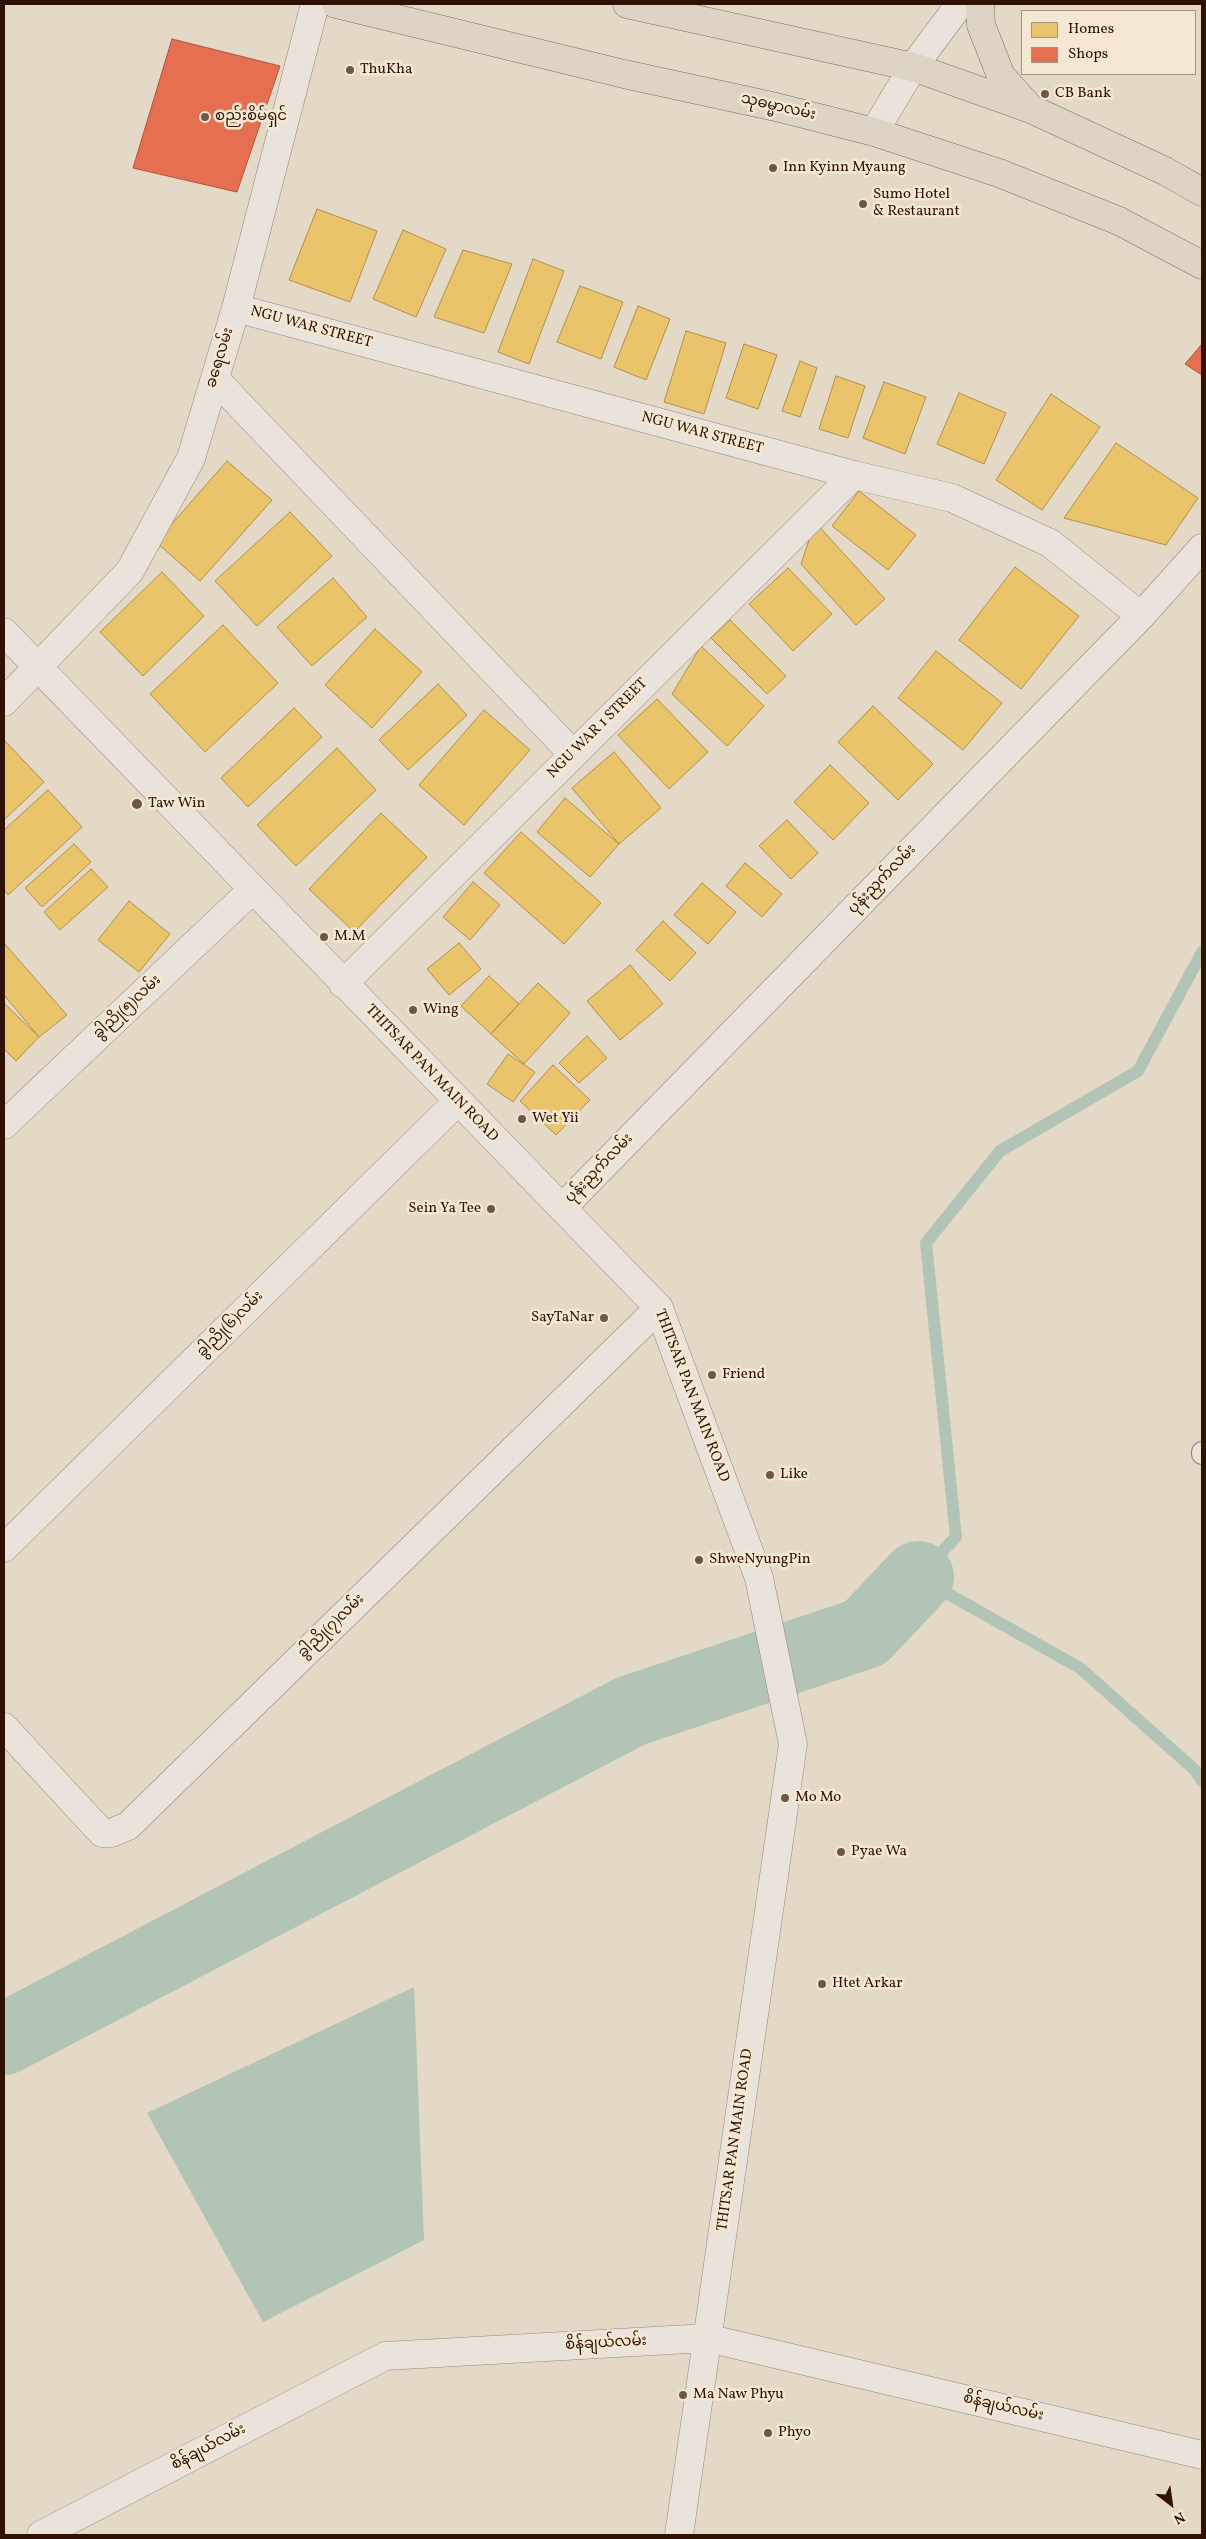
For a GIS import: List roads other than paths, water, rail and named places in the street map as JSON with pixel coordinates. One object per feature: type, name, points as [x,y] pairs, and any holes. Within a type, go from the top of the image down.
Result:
[{"type":"main road","name":"သုဓမ္မာလမ်း","points":[[336,4],[624,74],[776,107],[874,132],[998,173],[1110,218],[1202,264]]},
{"type":"main road","points":[[627,4],[913,67],[1032,110],[1165,171],[1202,192]]},
{"type":"main road","points":[[980,4],[981,25],[1001,76],[1032,110]]},
{"type":"street","name":"ခရေလမ်း","points":[[4,702],[38,669],[130,571],[191,458],[236,308],[315,4]]},
{"type":"street","points":[[874,132],[913,67],[960,4]]},
{"type":"street","name":"NGU WAR STREET","points":[[236,308],[854,476],[952,498],[1050,543],[1141,616]]},
{"type":"street","points":[[214,379],[572,753]]},
{"type":"street","name":"NGU WAR 1 STREET","points":[[343,984],[572,753],[854,476]]},
{"type":"street","name":"ပုန်းညှက်လမ်း","points":[[562,1208],[1141,616],[1202,548]]},
{"type":"street","name":"THITSAR PAN MAIN ROAD","points":[[4,632],[659,1308],[759,1578],[793,1744],[679,2535]]},
{"type":"street","name":"ခွါညို(၅)လမ်း","points":[[4,1125],[252,890]]},
{"type":"street","name":"ခွါညို(၆)လမ်း","points":[[4,1548],[458,1101]]},
{"type":"street","name":"ခွါညို(၇)လမ်း","points":[[4,1728],[102,1833],[111,1834],[128,1826],[659,1308]]},
{"type":"street","name":"စိန်ချယ်လမ်း","points":[[41,2535],[385,2356],[707,2338],[1202,2455]]},
{"type":"waterway","points":[[1202,952],[1138,1071],[1000,1151],[926,1243],[956,1537],[918,1577],[1080,1668],[1195,1770],[1202,1781]]},
{"type":"waterway","points":[[4,2039],[631,1711],[865,1633],[918,1577]]},
{"type":"place","name":"ThuKha","points":[[350,70]]},
{"type":"place","name":"CB Bank","points":[[1045,94]]},
{"type":"place","name":"စည်းစိမ်ရှင်","points":[[205,117]]},
{"type":"place","name":"Inn Kyinn Myaung","points":[[773,168]]},
{"type":"place","name":"Sumo Hotel & Restaurant","points":[[863,204]]},
{"type":"place","name":"Taw Win","points":[[137,804]]},
{"type":"place","name":"M.M","points":[[324,937]]},
{"type":"place","name":"Wing","points":[[413,1010]]},
{"type":"place","name":"Wet Yii","points":[[522,1119]]},
{"type":"place","name":"Sein Ya Tee","points":[[491,1209]]},
{"type":"place","name":"SayTaNar","points":[[604,1318]]},
{"type":"place","name":"Friend","points":[[712,1375]]},
{"type":"place","name":"Like","points":[[770,1475]]},
{"type":"place","name":"ShweNyungPin","points":[[699,1560]]},
{"type":"place","name":"Mo Mo","points":[[785,1798]]},
{"type":"place","name":"Pyae Wa","points":[[841,1852]]},
{"type":"place","name":"Htet Arkar","points":[[822,1984]]},
{"type":"place","name":"Ma Naw Phyu","points":[[683,2395]]},
{"type":"place","name":"Phyo","points":[[768,2433]]}]
